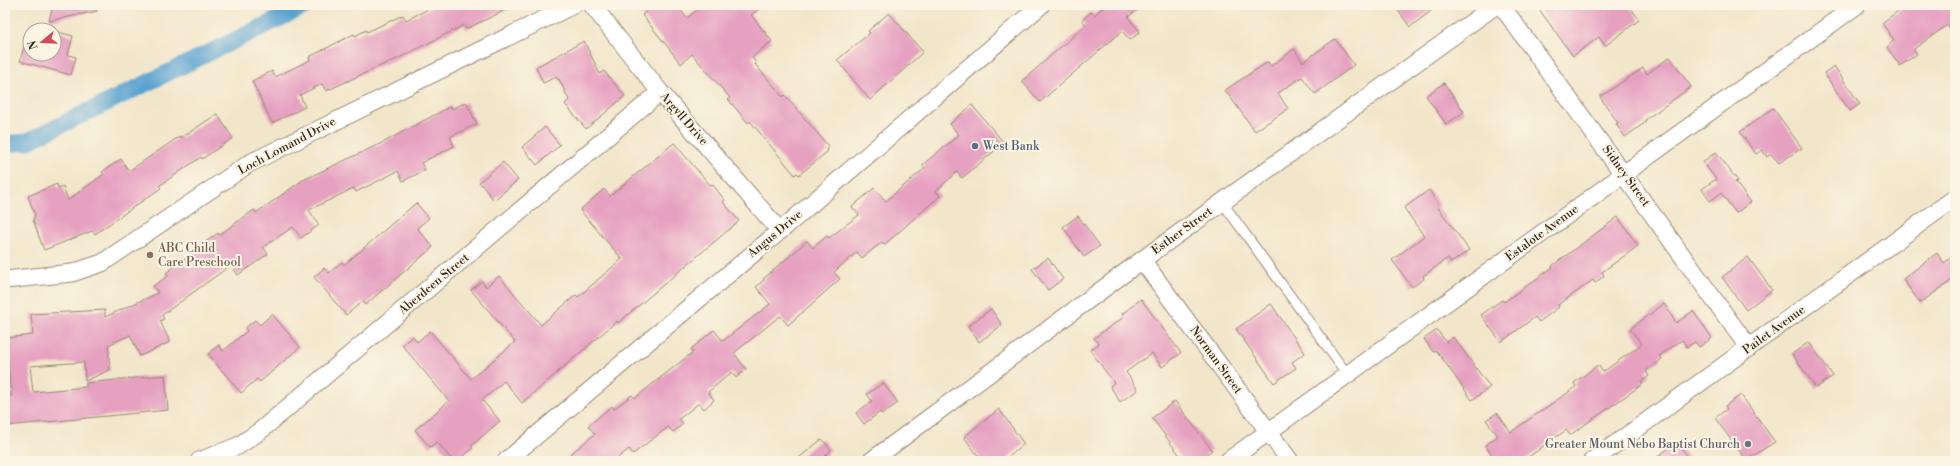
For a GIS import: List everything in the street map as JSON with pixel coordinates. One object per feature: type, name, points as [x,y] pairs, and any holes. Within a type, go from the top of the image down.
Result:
[{"type":"street","name":"Loch Lomand Drive","points":[[5,280],[72,273],[102,263],[250,163],[573,5]]},
{"type":"street","name":"Argyll Drive","points":[[592,5],[660,92],[780,231]]},
{"type":"street","name":"Angus Drive","points":[[506,461],[780,231],[1041,5]]},
{"type":"street","name":"Esther Street","points":[[871,461],[1142,260],[1496,5]]},
{"type":"street","name":"Sidney Street","points":[[1501,5],[1624,173],[1749,348]]},
{"type":"street","name":"Estalote Avenue","points":[[1228,461],[1856,5]]},
{"type":"street","name":"Aberdeen Street","points":[[199,461],[238,446],[260,432],[660,92]]},
{"type":"street","name":"Pailet Avenue","points":[[1592,461],[1955,198]]},
{"type":"street","name":"Norman Street","points":[[1142,260],[1290,461]]},
{"type":"lane","points":[[1222,202],[1347,374]]},
{"type":"building","points":[[53,5],[96,5],[97,11],[49,21]]},
{"type":"building","points":[[437,5],[516,5],[466,29],[464,25],[391,62],[326,91],[322,84],[300,95],[305,107],[272,123],[252,81],[272,71],[275,77],[310,60],[309,57],[354,34],[355,36],[366,30],[367,32],[403,15],[406,20]]},
{"type":"building","points":[[654,5],[676,5],[687,18],[703,5],[764,5],[751,15],[772,41],[752,57],[756,63],[755,64],[783,97],[785,95],[829,147],[826,149],[828,151],[799,175],[797,173],[795,175],[750,121],[748,123],[728,99],[730,98],[692,54],[681,64],[642,15]]},
{"type":"building","points":[[1106,5],[1144,5],[1128,17],[1140,32],[1130,40],[1122,31],[1040,102],[1022,81],[1086,25],[1082,20],[1091,12],[1094,15]]},
{"type":"building","points":[[1394,5],[1439,5],[1410,27]]},
{"type":"building","points":[[1536,5],[1629,5],[1639,20],[1605,46],[1599,37],[1573,56]]},
{"type":"building","points":[[1906,5],[1955,5],[1955,36],[1947,25],[1914,49],[1917,54],[1900,66],[1887,47],[1894,40],[1882,23]]},
{"type":"building","points":[[889,13],[923,52],[870,100],[837,60],[870,33],[868,31]]},
{"type":"building","points":[[62,33],[73,36],[68,55],[76,57],[71,75],[24,62],[62,62]]},
{"type":"building","points":[[1335,39],[1354,65],[1315,94],[1302,77],[1278,93],[1288,109],[1255,131],[1225,90],[1268,62],[1271,66],[1294,49],[1303,62]]},
{"type":"building","points":[[584,41],[600,74],[604,71],[625,96],[586,129],[565,104],[569,100],[559,79],[558,80],[556,77],[543,83],[536,67]]},
{"type":"building","points":[[1670,57],[1691,87],[1645,120],[1646,122],[1625,137],[1616,124],[1618,123],[1600,97],[1643,68],[1647,74]]},
{"type":"building","points":[[1834,66],[1860,104],[1850,111],[1824,73]]},
{"type":"building","points":[[1444,83],[1464,112],[1446,124],[1426,96]]},
{"type":"building","points":[[466,102],[477,124],[450,137],[454,146],[421,163],[425,170],[403,181],[398,171],[356,192],[354,188],[309,210],[319,225],[301,238],[293,227],[263,247],[268,254],[238,275],[231,265],[162,315],[164,319],[160,321],[170,342],[140,356],[130,335],[108,345],[110,370],[85,381],[84,362],[30,366],[33,392],[86,387],[86,383],[165,375],[168,410],[6,426],[5,397],[11,396],[6,338],[33,335],[31,314],[105,310],[105,317],[158,293],[153,286],[168,276],[166,273],[218,233],[219,235],[254,210],[256,213],[303,180],[384,142],[451,106],[452,109]]},
{"type":"building","points":[[972,105],[1004,143],[962,178],[957,172],[936,191],[940,196],[884,245],[882,242],[862,258],[857,252],[834,272],[840,279],[788,325],[780,316],[734,353],[746,369],[736,378],[732,372],[708,392],[714,400],[704,409],[699,403],[679,419],[683,424],[673,432],[668,427],[633,454],[629,449],[614,461],[562,461],[595,434],[588,426],[612,406],[614,409],[632,395],[635,398],[693,352],[691,349],[714,330],[723,341],[770,304],[756,287],[764,280],[763,279],[807,241],[813,248],[827,236],[829,238],[859,215],[852,207],[874,188],[886,201],[925,168],[922,165],[959,135],[950,124]]},
{"type":"building","points":[[1773,108],[1802,148],[1779,163],[1771,154],[1767,157],[1762,150],[1756,154],[1740,132]]},
{"type":"building","points":[[217,114],[233,138],[202,159],[201,157],[159,186],[161,188],[95,234],[92,231],[44,250],[33,220],[35,215],[28,196],[57,184],[58,188],[63,186],[68,200],[104,174],[102,172],[121,159],[129,171],[180,136],[181,138]]},
{"type":"building","points":[[545,127],[560,145],[537,165],[522,147]]},
{"type":"building","points":[[674,143],[710,185],[712,184],[725,200],[723,202],[739,221],[618,323],[617,321],[522,403],[504,381],[482,400],[500,421],[471,446],[473,448],[457,461],[453,461],[437,442],[430,447],[415,430],[449,401],[402,345],[413,336],[417,342],[430,331],[471,379],[515,342],[471,290],[482,281],[486,287],[499,276],[541,325],[576,295],[578,297],[622,259],[580,210],[604,189],[610,196]]},
{"type":"building","points":[[1716,152],[1738,181],[1735,182],[1751,202],[1736,213],[1721,193],[1710,201],[1702,189],[1716,179],[1703,162]]},
{"type":"building","points":[[503,162],[518,180],[494,200],[479,182]]},
{"type":"building","points":[[1429,190],[1439,205],[1437,206],[1469,250],[1451,263],[1448,258],[1423,276],[1424,279],[1412,287],[1392,260],[1424,236],[1404,208]]},
{"type":"building","points":[[416,203],[429,218],[417,228],[433,247],[365,305],[363,301],[346,315],[314,277],[324,268],[329,273],[342,262],[344,265]]},
{"type":"building","points":[[1078,216],[1100,246],[1084,257],[1063,227]]},
{"type":"building","points":[[1618,217],[1638,246],[1602,272],[1604,276],[1595,283],[1593,280],[1558,305],[1559,307],[1539,322],[1535,317],[1501,342],[1481,315],[1502,300],[1504,302],[1553,267],[1552,266]]},
{"type":"building","points":[[1937,253],[1944,263],[1955,255],[1955,278],[1920,303],[1903,279]]},
{"type":"building","points":[[1748,257],[1772,290],[1746,310],[1722,277]]},
{"type":"building","points":[[1048,258],[1063,279],[1048,290],[1032,269]]},
{"type":"building","points":[[1141,299],[1181,353],[1162,367],[1152,353],[1126,372],[1138,390],[1120,402],[1110,386],[1114,383],[1090,350],[1099,344],[1094,338],[1124,317],[1122,314]]},
{"type":"building","points":[[1271,304],[1305,353],[1292,362],[1296,368],[1274,383],[1236,329]]},
{"type":"building","points":[[1664,304],[1676,323],[1693,311],[1712,338],[1699,347],[1695,342],[1687,347],[1682,340],[1659,356],[1662,359],[1646,371],[1649,376],[1641,382],[1643,384],[1570,435],[1566,430],[1523,461],[1496,461],[1485,445],[1498,436],[1486,420],[1497,413],[1511,432],[1576,387],[1574,383],[1598,365],[1603,372],[1642,344],[1630,329]]},
{"type":"building","points":[[991,309],[1002,325],[979,342],[968,326]]},
{"type":"building","points":[[272,314],[300,347],[260,382],[257,379],[241,393],[208,354],[219,345],[223,351],[247,331],[245,328],[255,320],[260,325]]},
{"type":"building","points":[[1437,330],[1446,342],[1453,337],[1490,387],[1472,400],[1436,350],[1433,352],[1424,339]]},
{"type":"building","points":[[1809,342],[1833,376],[1816,388],[1792,354]]},
{"type":"building","points":[[883,383],[898,403],[882,414],[880,412],[864,424],[856,413],[872,401],[867,394]]},
{"type":"building","points":[[1741,395],[1775,442],[1746,460],[1715,418],[1727,409],[1725,406]]},
{"type":"building","points":[[1175,401],[1212,450],[1198,461],[1184,461],[1152,418]]},
{"type":"building","points":[[999,409],[1024,444],[1004,461],[982,461],[964,437]]},
{"type":"building","points":[[822,439],[831,450],[825,456],[829,461],[795,461]]},
{"type":"building","points":[[1677,442],[1691,461],[1652,461]]},
{"type":"waterway","points":[[5,144],[26,142],[307,5]]},
{"type":"place","name":"West Bank","points":[[975,146]]},
{"type":"place","name":"ABC Child Care Preschool","points":[[150,255]]},
{"type":"place","name":"Greater Mount Nebo Baptist Church","points":[[1748,444]]}]
